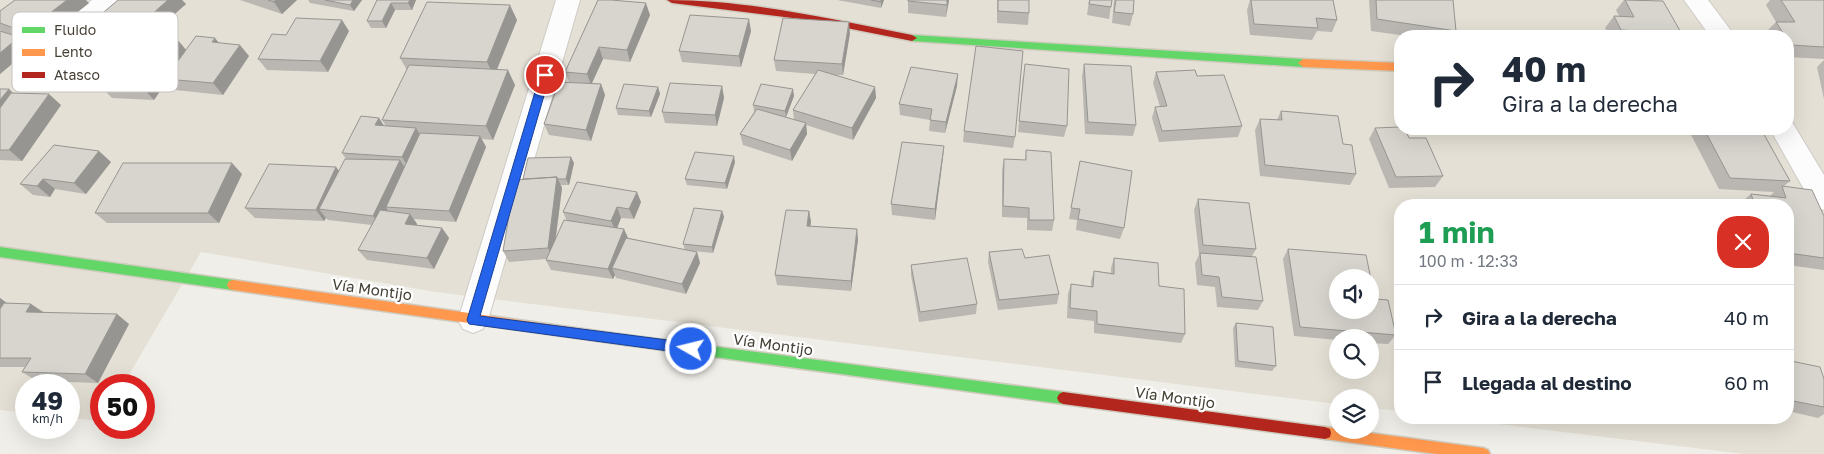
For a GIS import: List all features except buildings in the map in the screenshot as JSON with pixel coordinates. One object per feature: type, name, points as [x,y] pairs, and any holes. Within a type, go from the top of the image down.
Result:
[{"type":"main road","points":[[672,0],[801,16],[911,38],[1239,60],[1394,66]]},
{"type":"main road","name":"Vía Montijo","points":[[0,252],[473,320],[1483,454]]},
{"type":"street","points":[[92,12],[107,0]]},
{"type":"street","points":[[473,320],[568,0]]},
{"type":"street","points":[[1696,0],[1718,30]]},
{"type":"street","points":[[1787,135],[1824,199]]},
{"type":"shaded area","points":[[0,0],[1824,0],[1824,454],[1744,454],[1498,424],[1794,424],[1794,199],[1394,199],[1394,410],[1379,409],[1379,389],[1329,389],[1329,403],[436,292],[201,252],[129,374],[90,374],[90,420],[80,419],[80,374],[15,374],[15,412],[0,410]]},
{"type":"traffic: fast","points":[[912,38],[1303,63]]},
{"type":"traffic: fast","points":[[0,252],[233,285]]},
{"type":"traffic: fast","points":[[626,340],[1063,398]]},
{"type":"traffic: slow","points":[[1303,63],[1394,67]]},
{"type":"traffic: slow","points":[[233,285],[626,340]]},
{"type":"traffic: slow","points":[[1325,433],[1483,454]]},
{"type":"traffic: jam","points":[[672,0],[801,16],[912,38]]},
{"type":"traffic: jam","points":[[1063,398],[1325,433]]},
{"type":"route","points":[[545,75],[473,320],[691,349]]}]
